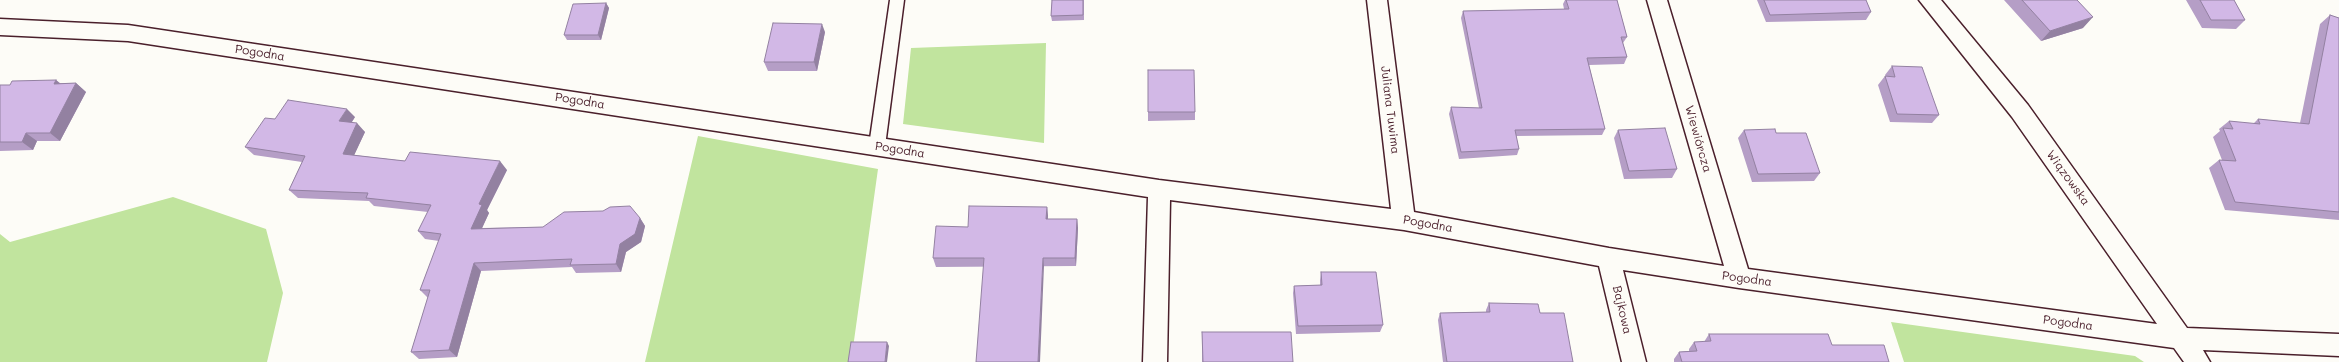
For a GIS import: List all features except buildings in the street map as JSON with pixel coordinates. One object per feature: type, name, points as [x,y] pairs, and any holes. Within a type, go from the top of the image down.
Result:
[{"type":"street","name":"Juliana Tuwima","points":[[1376,0],[1404,220]]},
{"type":"street","name":"Wiewiórcza","points":[[1657,0],[1739,278]]},
{"type":"street","name":"Wiązowska","points":[[1929,0],[2020,111],[2198,362]]},
{"type":"street","name":"Pogodna","points":[[0,27],[128,33],[1159,189],[1404,220],[1609,258],[1739,278],[2182,338],[2339,345]]},
{"type":"street","points":[[1155,362],[1159,189]]},
{"type":"street","name":"Bajkowa","points":[[1609,258],[1634,362]]},
{"type":"lane","points":[[877,146],[897,0]]},
{"type":"green space","points":[[1046,43],[1044,143],[903,124],[911,48]]},
{"type":"green space","points":[[698,136],[878,169],[851,362],[645,362]]},
{"type":"green space","points":[[173,197],[266,229],[283,293],[267,362],[0,362],[0,234],[10,242]]},
{"type":"green space","points":[[1891,322],[2135,356],[2144,362],[1904,362]]}]
